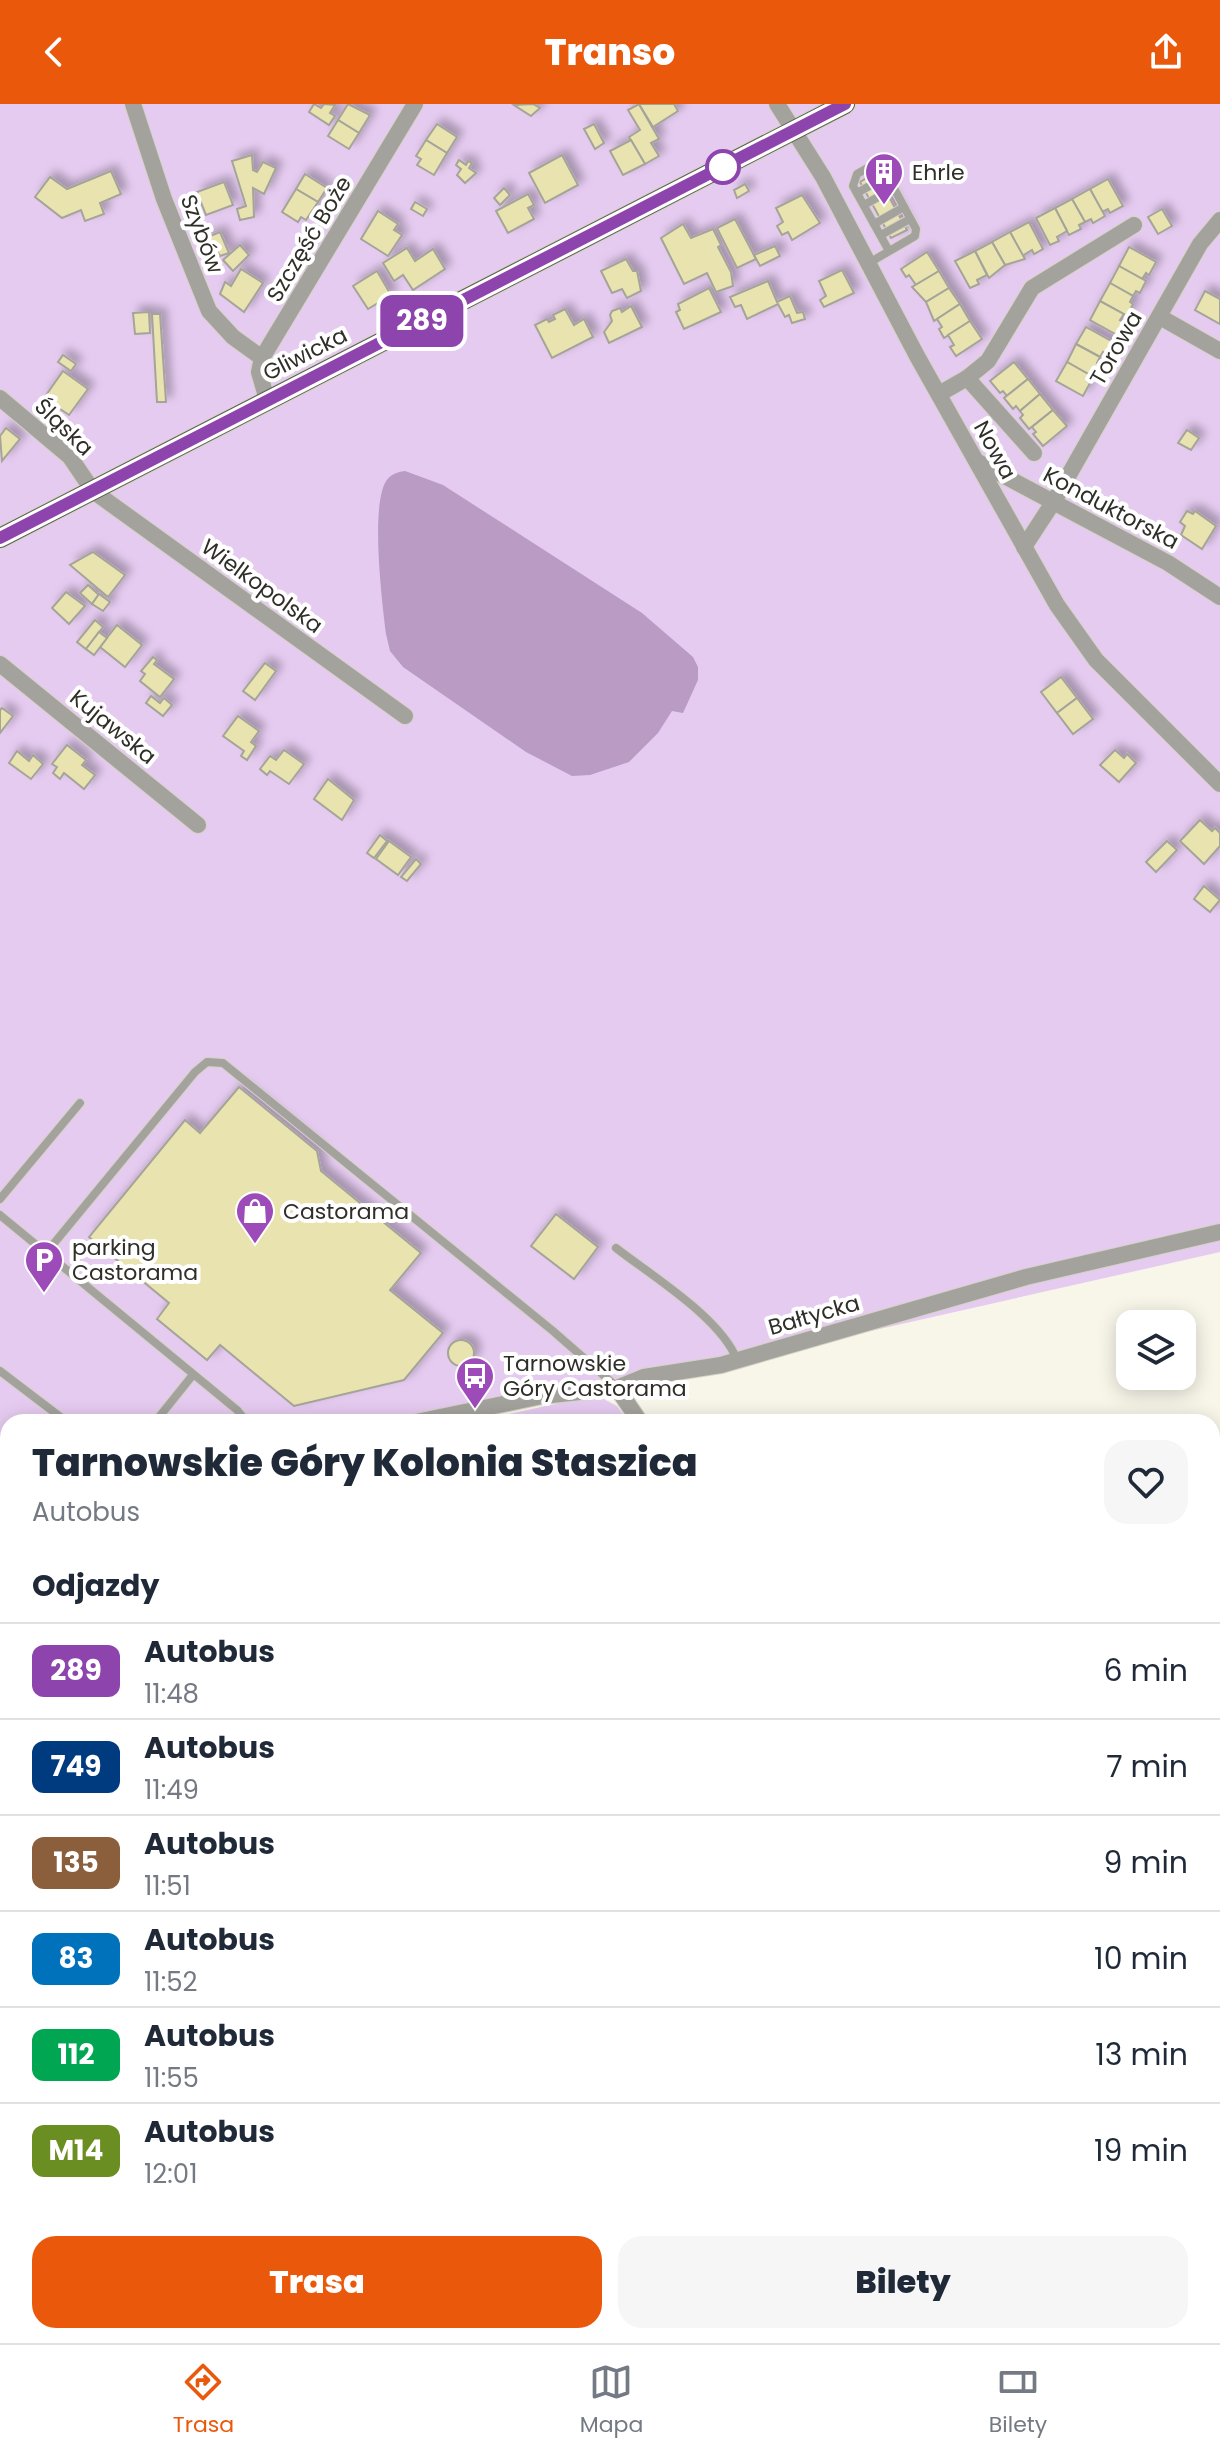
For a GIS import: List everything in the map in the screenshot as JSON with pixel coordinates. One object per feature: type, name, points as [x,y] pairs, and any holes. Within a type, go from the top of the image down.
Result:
[{"type":"main road","name":"Gliwicka","points":[[0,538],[845,104]]},
{"type":"street","name":"Szybów","points":[[133,104],[164,199],[209,311],[233,337],[262,358]]},
{"type":"street","name":"Szczęść Boże","points":[[262,358],[415,104]]},
{"type":"street","name":"Nowa","points":[[777,104],[823,177],[1057,605],[1096,660],[1220,784]]},
{"type":"street","name":"Torowa","points":[[1024,547],[1054,501],[1200,244],[1220,220]]},
{"type":"street","points":[[939,394],[988,361],[1032,288],[1134,225]]},
{"type":"street","points":[[1160,317],[1220,351]]},
{"type":"street","points":[[262,358],[259,372],[267,400]]},
{"type":"street","points":[[967,378],[1034,453]]},
{"type":"street","name":"Śląska","points":[[0,398],[70,457],[93,491]]},
{"type":"street","name":"Konduktorska","points":[[978,462],[1168,563],[1220,597]]},
{"type":"street","name":"Wielkopolska","points":[[93,491],[405,716]]},
{"type":"street","name":"Kujawska","points":[[0,664],[198,825]]},
{"type":"street","name":"Bałtycka","points":[[455,1414],[542,1396],[617,1388],[644,1377],[737,1361],[1026,1277],[1220,1232]]},
{"type":"street","points":[[617,1388],[635,1414]]},
{"type":"lane","points":[[868,263],[889,251],[915,236],[916,229],[883,168],[871,166],[857,174],[853,186],[889,251]]},
{"type":"lane","points":[[857,193],[887,176]]},
{"type":"lane","points":[[864,205],[894,188]]},
{"type":"lane","points":[[874,224],[904,207]]},
{"type":"lane","points":[[881,235],[910,219]]},
{"type":"lane","points":[[46,1253],[195,1072],[207,1062],[223,1063],[553,1331],[617,1388]]},
{"type":"lane","points":[[0,1199],[80,1103]]},
{"type":"lane","points":[[0,1215],[240,1414]]},
{"type":"lane","points":[[616,1248],[716,1326],[731,1346],[737,1361]]},
{"type":"lane","points":[[0,1371],[56,1414]]},
{"type":"lane","points":[[161,1414],[192,1376]]},
{"type":"shaded area","points":[[0,104],[1220,104],[1220,1252],[760,1356],[486,1414],[0,1414]]},
{"type":"shaded area","points":[[405,471],[443,485],[642,613],[693,657],[698,667],[698,680],[683,713],[672,711],[658,733],[629,762],[590,775],[572,776],[526,752],[403,667],[390,651],[386,634],[378,534],[385,483],[393,474]]},
{"type":"shaded area","points":[[596,1395],[617,1406],[623,1414],[509,1414]]},
{"type":"building","points":[[314,104],[321,108],[324,104],[335,105],[330,113],[335,116],[329,125],[309,112]]},
{"type":"building","points":[[348,104],[370,115],[359,133],[338,120]]},
{"type":"building","points":[[533,104],[540,108],[531,116],[514,105]]},
{"type":"building","points":[[639,104],[659,139],[651,143],[659,156],[645,164],[629,137],[640,130],[628,110]]},
{"type":"building","points":[[639,104],[674,104],[678,111],[653,127]]},
{"type":"building","points":[[338,120],[359,133],[349,149],[328,136]]},
{"type":"building","points":[[437,124],[457,137],[447,153],[426,140]]},
{"type":"building","points":[[594,124],[604,143],[595,149],[584,129]]},
{"type":"building","points":[[426,140],[447,153],[434,175],[417,165],[421,159],[416,156]]},
{"type":"building","points":[[631,140],[645,164],[623,175],[610,151]]},
{"type":"building","points":[[252,155],[253,170],[257,172],[263,162],[276,168],[264,194],[253,188],[254,217],[240,220],[237,209],[246,206],[232,161]]},
{"type":"building","points":[[562,155],[578,185],[545,203],[529,173]]},
{"type":"building","points":[[459,160],[466,165],[468,161],[472,163],[469,168],[476,173],[465,183],[457,175],[461,169],[456,165]]},
{"type":"building","points":[[111,171],[121,194],[100,203],[104,214],[85,221],[81,210],[62,218],[35,197],[50,177],[67,189]]},
{"type":"building","name":"Ehrle","points":[[876,173],[907,230],[891,238],[860,182]]},
{"type":"building","points":[[305,174],[327,188],[318,202],[296,189]]},
{"type":"building","points":[[1108,179],[1123,206],[1110,213],[1108,209],[1102,212],[1090,189]]},
{"type":"building","points":[[224,182],[233,205],[206,215],[197,192]]},
{"type":"building","points":[[745,184],[749,191],[737,198],[734,190]]},
{"type":"building","points":[[504,188],[510,195],[500,205],[494,198]]},
{"type":"building","points":[[296,189],[318,202],[306,220],[301,217],[298,222],[282,212]]},
{"type":"building","points":[[1090,189],[1105,216],[1093,223],[1091,219],[1085,222],[1072,199]]},
{"type":"building","points":[[528,194],[534,205],[528,208],[534,219],[508,233],[496,211]]},
{"type":"building","points":[[802,195],[820,223],[792,240],[788,232],[782,235],[777,226],[783,222],[776,208]]},
{"type":"building","points":[[1072,199],[1085,222],[1079,225],[1081,229],[1069,235],[1055,208]]},
{"type":"building","points":[[415,202],[427,209],[423,216],[411,209]]},
{"type":"building","points":[[1055,208],[1067,231],[1057,237],[1059,241],[1050,245],[1036,218]]},
{"type":"building","points":[[1162,209],[1172,226],[1158,234],[1148,217]]},
{"type":"building","points":[[378,211],[398,224],[394,230],[402,235],[388,256],[361,239]]},
{"type":"building","points":[[735,219],[756,259],[737,268],[717,228]]},
{"type":"building","points":[[1029,222],[1043,249],[1034,254],[1032,250],[1022,256],[1010,232]]},
{"type":"building","points":[[683,224],[691,238],[713,229],[731,272],[733,286],[716,292],[707,273],[684,284],[661,238]]},
{"type":"building","points":[[220,232],[229,253],[220,256],[217,251],[208,254],[203,239]]},
{"type":"building","points":[[1010,232],[1025,259],[1005,265],[992,242]]},
{"type":"building","points":[[992,242],[1005,265],[989,278],[975,251]]},
{"type":"building","points":[[240,245],[249,255],[233,271],[223,260]]},
{"type":"building","points":[[775,246],[780,256],[760,266],[754,255]]},
{"type":"building","points":[[1129,247],[1156,262],[1149,275],[1146,273],[1142,279],[1119,266]]},
{"type":"building","points":[[407,248],[415,261],[433,249],[445,269],[413,290],[403,275],[394,281],[383,263]]},
{"type":"building","points":[[975,251],[987,275],[970,288],[955,261]]},
{"type":"building","points":[[927,252],[939,271],[916,285],[901,269]]},
{"type":"building","points":[[626,259],[633,271],[637,271],[641,291],[627,298],[622,289],[612,293],[601,271]]},
{"type":"building","points":[[1119,266],[1146,281],[1140,293],[1136,291],[1133,296],[1110,283]]},
{"type":"building","points":[[241,269],[263,283],[244,312],[220,294],[225,282],[231,286]]},
{"type":"building","points":[[842,270],[854,293],[824,307],[820,300],[826,296],[819,281]]},
{"type":"building","points":[[377,271],[391,295],[368,309],[353,286]]},
{"type":"building","points":[[939,271],[949,288],[926,302],[912,287]]},
{"type":"building","points":[[768,281],[777,302],[790,296],[797,313],[803,312],[805,319],[792,323],[778,304],[747,319],[741,305],[735,307],[730,297]]},
{"type":"building","points":[[1110,283],[1133,296],[1127,316],[1100,301]]},
{"type":"building","points":[[709,288],[721,312],[684,329],[676,312],[680,310],[678,304]]},
{"type":"building","points":[[949,288],[960,304],[934,321],[926,302]]},
{"type":"building","points":[[1205,291],[1220,299],[1220,324],[1195,310]]},
{"type":"building","points":[[1100,301],[1124,314],[1120,320],[1124,322],[1117,335],[1090,320]]},
{"type":"building","points":[[960,304],[970,321],[944,338],[937,319]]},
{"type":"building","points":[[631,306],[642,327],[609,343],[604,332],[612,321],[612,311],[620,308],[622,312]]},
{"type":"building","points":[[565,309],[574,325],[584,319],[593,337],[552,358],[535,325],[555,319],[553,315]]},
{"type":"building","points":[[149,312],[150,333],[135,334],[133,313]]},
{"type":"building","points":[[152,314],[160,314],[166,402],[157,402]]},
{"type":"building","points":[[970,321],[982,339],[956,356],[950,347],[954,345],[948,335]]},
{"type":"building","points":[[1086,327],[1113,342],[1106,354],[1103,352],[1100,357],[1076,344]]},
{"type":"building","points":[[1076,344],[1100,357],[1097,363],[1100,365],[1093,377],[1067,362]]},
{"type":"building","points":[[63,355],[76,364],[71,371],[58,362]]},
{"type":"building","points":[[1014,362],[1028,379],[1007,396],[990,381]]},
{"type":"building","points":[[1067,362],[1090,375],[1087,381],[1090,383],[1083,396],[1056,381]]},
{"type":"building","points":[[63,371],[88,389],[69,415],[44,398]]},
{"type":"building","points":[[1028,379],[1040,394],[1020,411],[1016,406],[1013,409],[1004,398]]},
{"type":"building","points":[[1040,394],[1053,410],[1029,429],[1020,418],[1023,415],[1020,411]]},
{"type":"building","points":[[1053,410],[1067,426],[1043,446],[1033,434],[1036,432],[1032,427]]},
{"type":"building","points":[[6,428],[20,439],[2,461],[0,436]]},
{"type":"building","points":[[1187,430],[1199,438],[1191,450],[1178,443]]},
{"type":"building","points":[[1187,511],[1193,514],[1195,511],[1216,526],[1202,549],[1181,535],[1185,526],[1180,522]]},
{"type":"building","points":[[93,552],[125,575],[108,597],[70,565]]},
{"type":"building","points":[[88,585],[99,595],[92,604],[80,593]]},
{"type":"building","points":[[66,592],[85,606],[69,624],[52,608]]},
{"type":"building","points":[[99,594],[110,602],[103,611],[92,604]]},
{"type":"building","points":[[95,620],[103,627],[86,649],[77,642]]},
{"type":"building","points":[[117,625],[142,645],[125,667],[100,647]]},
{"type":"building","points":[[99,632],[107,638],[94,655],[86,649]]},
{"type":"building","points":[[153,657],[157,660],[154,664],[174,679],[160,697],[140,681],[145,674],[141,671]]},
{"type":"building","points":[[265,663],[276,671],[255,700],[243,691]]},
{"type":"building","points":[[1061,677],[1077,698],[1057,713],[1041,692]]},
{"type":"building","points":[[151,696],[160,703],[164,698],[172,705],[163,716],[146,703]]},
{"type":"building","points":[[1077,698],[1093,719],[1073,734],[1057,713]]},
{"type":"building","points":[[2,708],[13,716],[0,733],[0,710]]},
{"type":"building","points":[[238,716],[259,731],[251,742],[256,746],[247,760],[241,756],[244,751],[223,736]]},
{"type":"building","points":[[67,745],[86,760],[82,765],[95,775],[84,789],[64,773],[60,779],[53,773],[57,767],[52,764]]},
{"type":"building","points":[[284,750],[304,764],[289,784],[270,771],[267,775],[260,769],[270,756],[276,760]]},
{"type":"building","points":[[1115,750],[1124,758],[1127,754],[1136,763],[1119,782],[1100,765]]},
{"type":"building","points":[[17,751],[29,761],[33,755],[43,764],[31,779],[9,763]]},
{"type":"building","points":[[328,779],[354,800],[342,820],[314,799]]},
{"type":"building","points":[[1200,820],[1212,831],[1215,828],[1220,833],[1220,846],[1204,864],[1180,841]]},
{"type":"building","points":[[380,835],[387,841],[374,858],[367,853]]},
{"type":"building","points":[[389,841],[411,857],[398,875],[376,859]]},
{"type":"building","points":[[1167,841],[1177,850],[1156,872],[1146,862]]},
{"type":"building","points":[[416,859],[421,864],[407,881],[401,877]]},
{"type":"building","points":[[1204,886],[1220,900],[1210,912],[1194,899]]},
{"type":"building","name":"Castorama","points":[[239,1087],[317,1151],[321,1171],[421,1253],[390,1290],[443,1333],[404,1380],[294,1406],[220,1345],[207,1360],[157,1319],[169,1303],[89,1237],[185,1120],[200,1133]]},
{"type":"building","points":[[556,1214],[598,1247],[574,1279],[531,1246]]},
{"type":"building","points":[[461,1340],[470,1344],[474,1353],[470,1362],[461,1366],[452,1362],[448,1353],[452,1344]]},
{"type":"bus line","name":"289","points":[[0,538],[845,104]]},
{"type":"place","name":"Ehrle","points":[[884,206]]},
{"type":"place","name":"Castorama","points":[[255,1245]]},
{"type":"place","name":"parking Castorama","points":[[44,1294]]},
{"type":"place","name":"Tarnowskie Góry Castorama","points":[[475,1410]]}]
